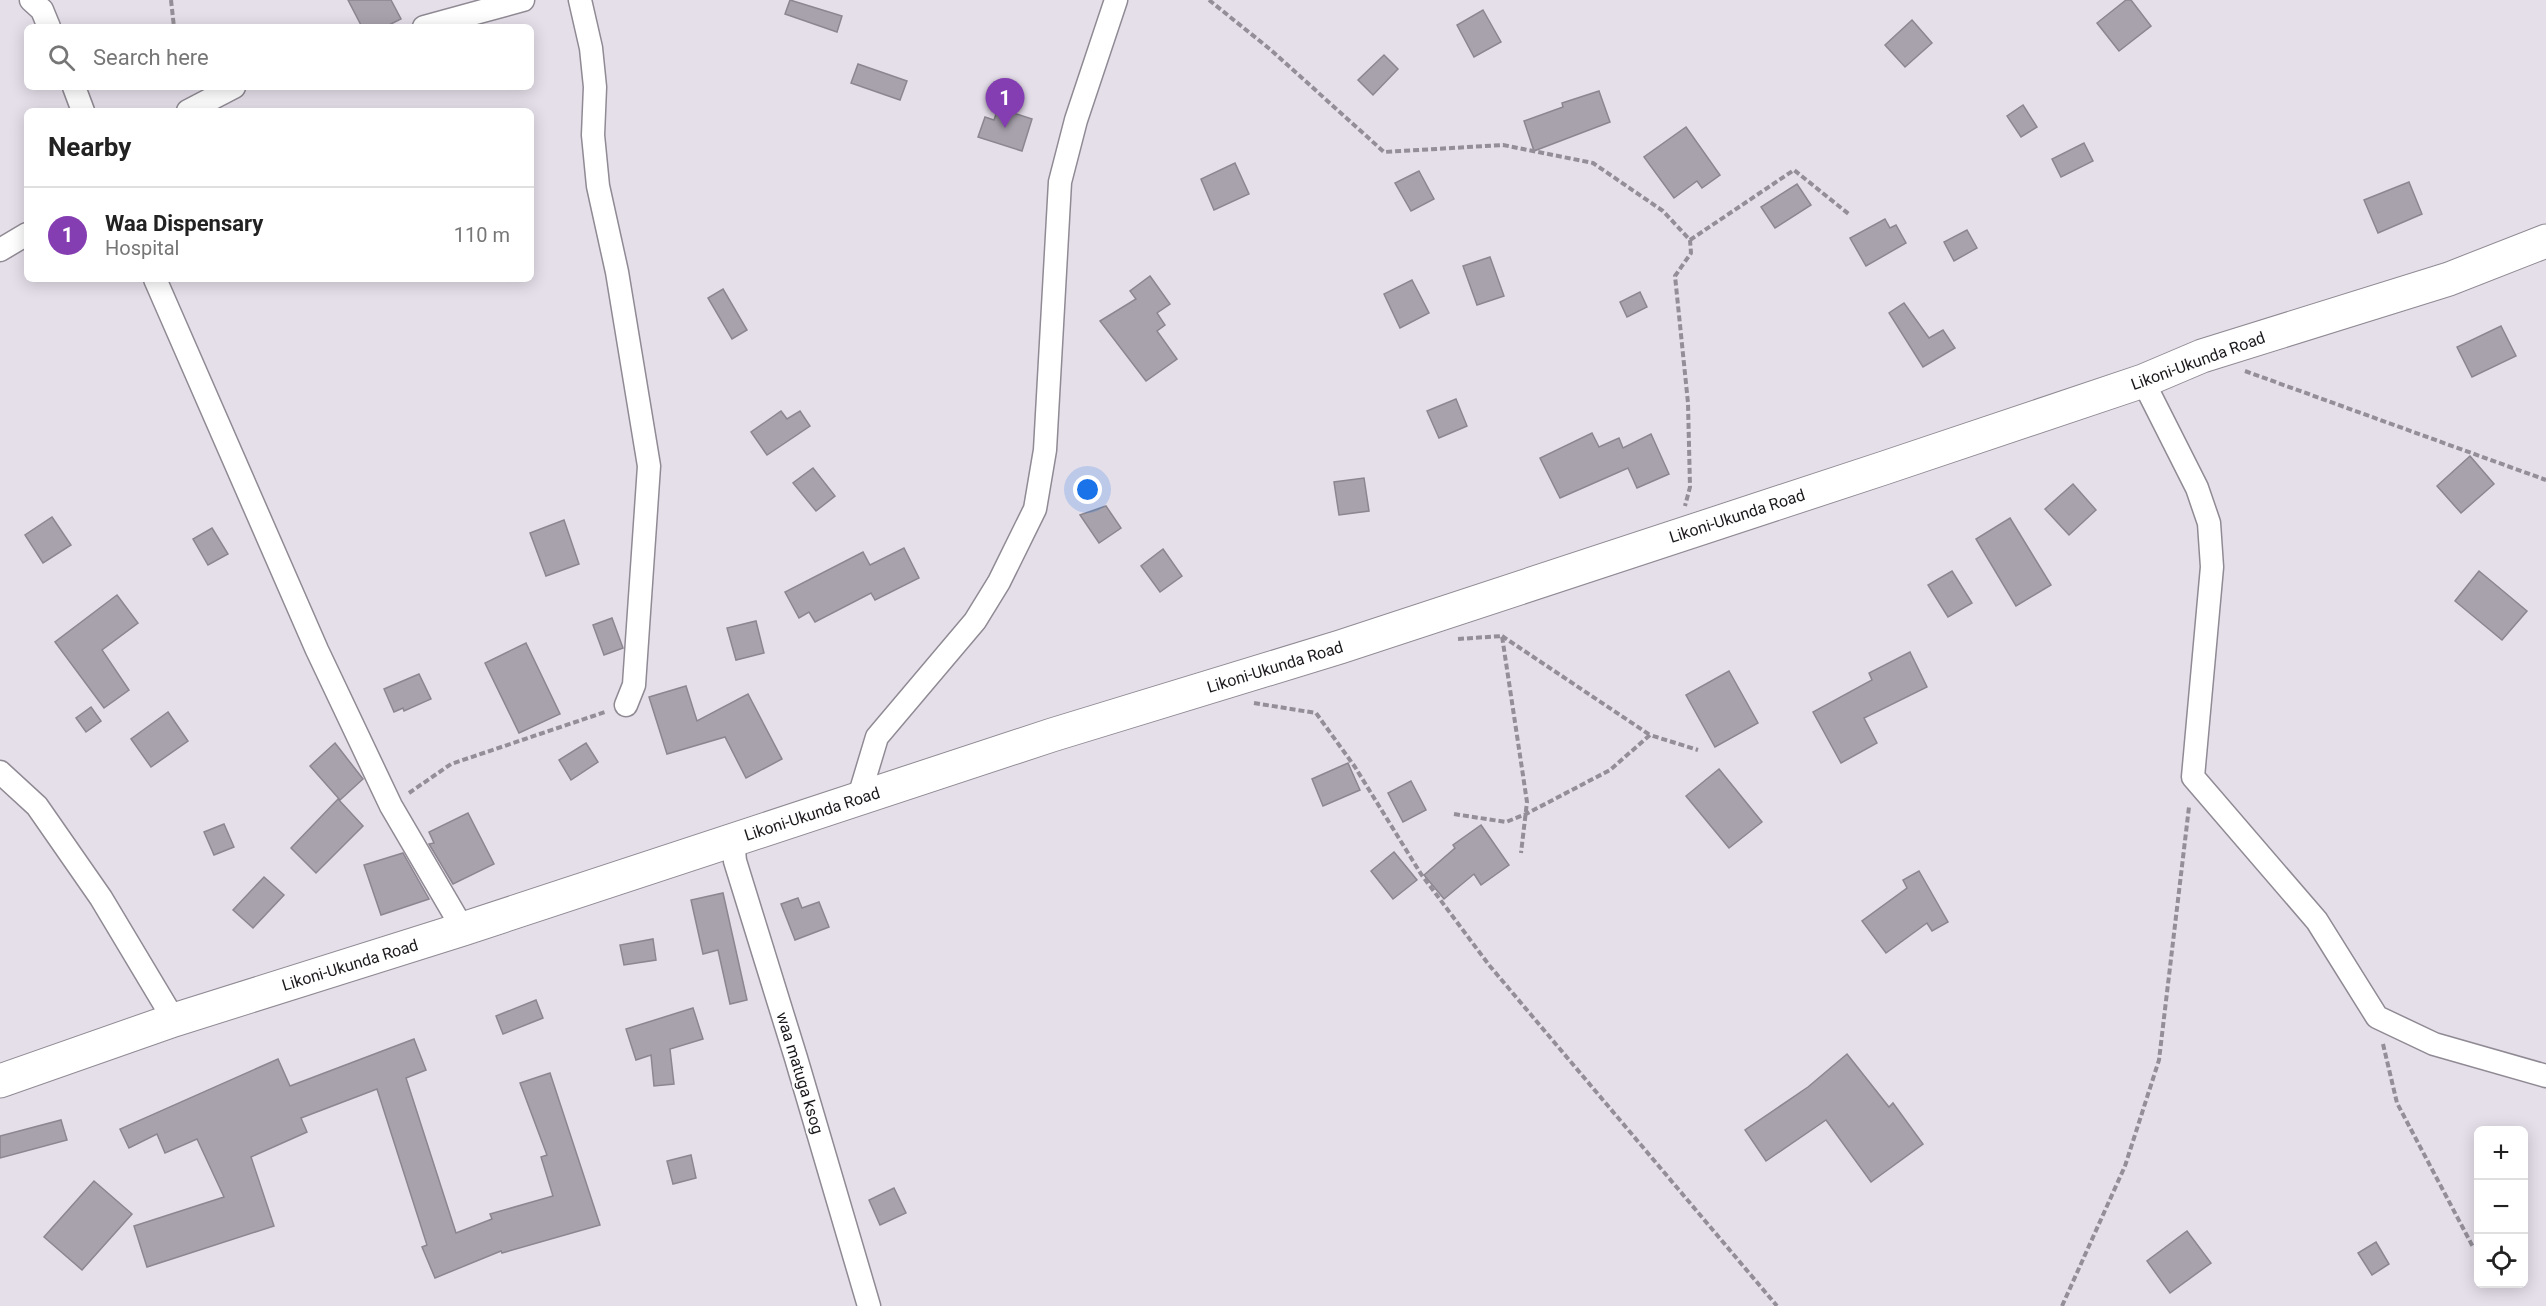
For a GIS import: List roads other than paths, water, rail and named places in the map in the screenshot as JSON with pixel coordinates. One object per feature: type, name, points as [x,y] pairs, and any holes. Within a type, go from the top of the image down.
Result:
[{"type":"highway","name":"Likoni-Ukunda Road","points":[[0,1081],[174,1020],[463,929],[1052,735],[1340,647],[2143,381],[2202,356],[2448,279],[2546,241]]},
{"type":"street","points":[[31,0],[42,10],[48,24]]},
{"type":"street","points":[[435,24],[523,0]]},
{"type":"street","points":[[580,0],[591,48],[595,87],[593,135],[598,186],[617,272],[650,466],[634,685],[626,705]]},
{"type":"street","points":[[858,800],[877,737],[975,621],[999,582],[1035,509],[1045,450],[1060,182],[1076,120],[1116,0]]},
{"type":"street","points":[[75,90],[82,108]]},
{"type":"street","points":[[195,108],[228,90]]},
{"type":"street","points":[[0,250],[24,236]]},
{"type":"street","points":[[156,282],[318,650],[391,806],[463,929]]},
{"type":"street","points":[[2143,381],[2197,488],[2209,523],[2212,567],[2193,777],[2317,921],[2377,1017],[2434,1044],[2546,1076]]},
{"type":"street","points":[[0,772],[36,806],[101,898],[174,1020]]},
{"type":"street","name":"waa matuga ksog","points":[[733,840],[735,861],[796,1058],[868,1306]]},
{"type":"place","name":"Waa Dispensary","points":[[1005,128]]}]
